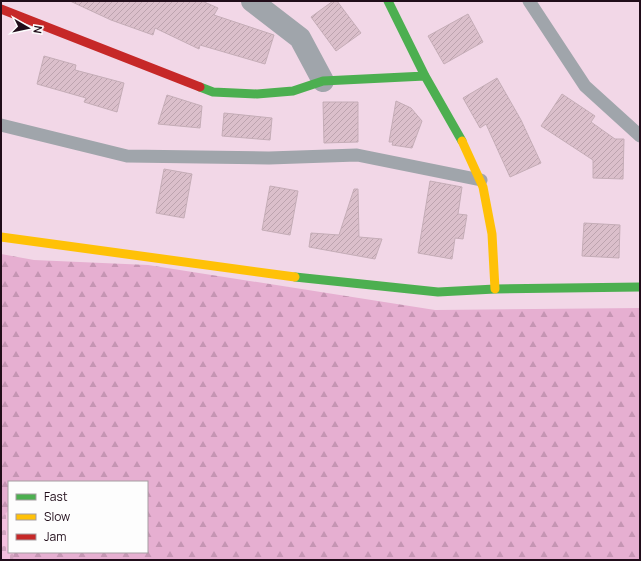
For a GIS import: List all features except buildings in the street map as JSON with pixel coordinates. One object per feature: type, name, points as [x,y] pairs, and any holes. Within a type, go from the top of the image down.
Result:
[{"type":"street","points":[[252,1],[300,38],[323,81]]},
{"type":"street","points":[[388,1],[425,76],[459,133],[480,180],[492,234],[495,289]]},
{"type":"street","points":[[1,10],[213,92],[257,94],[293,91],[323,81],[425,76]]},
{"type":"street","points":[[1,237],[320,280],[438,292],[495,289],[640,287]]},
{"type":"lane","points":[[529,1],[584,86],[640,136]]},
{"type":"lane","points":[[1,125],[127,156],[269,158],[357,155],[480,180]]},
{"type":"green space","points":[[1,254],[34,260],[148,265],[435,310],[640,308],[640,560],[1,560]]},
{"type":"green space","points":[[8,511],[8,553],[14,553],[13,560],[1,560],[1,518]]},
{"type":"traffic: fast","points":[[388,1],[425,76],[462,141]]},
{"type":"traffic: fast","points":[[200,87],[213,92],[257,94],[293,91],[323,81],[425,76]]},
{"type":"traffic: fast","points":[[295,277],[438,292],[495,289],[640,287]]},
{"type":"traffic: slow","points":[[462,141],[483,187],[492,234],[495,289]]},
{"type":"traffic: slow","points":[[1,237],[295,277]]},
{"type":"traffic: jam","points":[[1,9],[200,87]]}]
